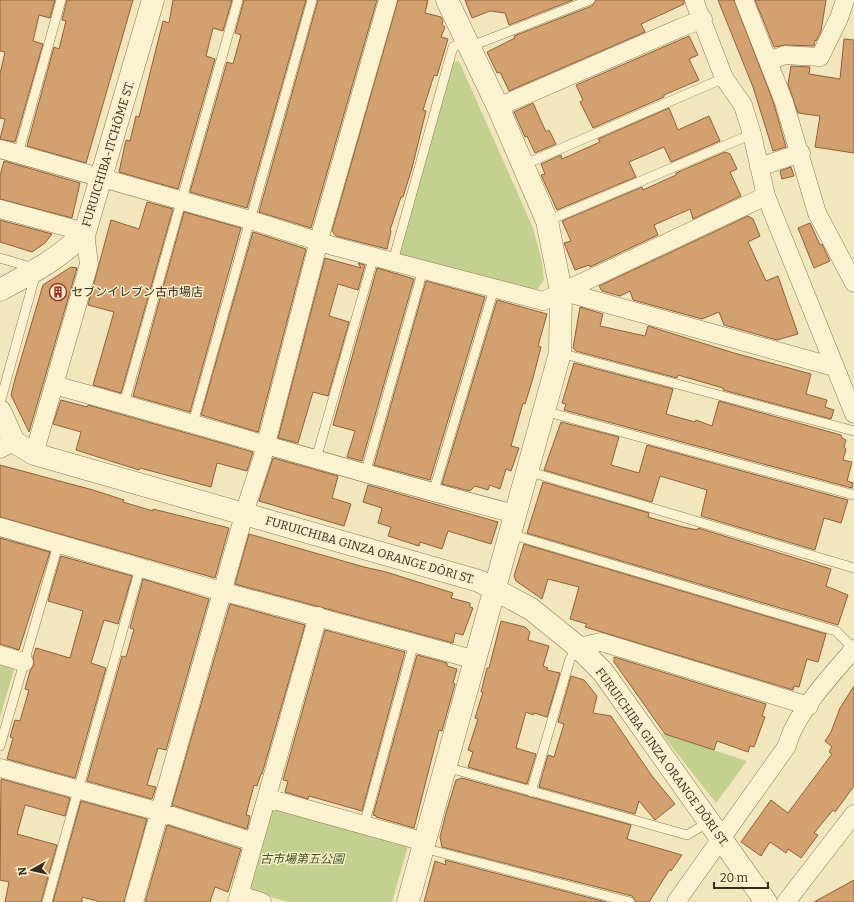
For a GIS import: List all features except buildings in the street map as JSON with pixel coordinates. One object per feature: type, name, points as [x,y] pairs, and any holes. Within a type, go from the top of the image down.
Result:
[{"type":"street","name":"FURUICHIBA-ITCHŌME ST.","points":[[0,290],[62,254],[85,232],[153,0]]},
{"type":"street","points":[[134,902],[265,445],[319,242],[388,0]]},
{"type":"street","points":[[408,902],[560,353],[561,291],[547,221],[498,107],[447,0]]},
{"type":"street","points":[[694,0],[703,19],[724,78],[743,105],[752,134],[766,196],[854,414]]},
{"type":"street","points":[[744,0],[769,61],[801,153],[817,214],[854,283]]},
{"type":"street","points":[[769,61],[784,55],[820,57],[839,18],[845,0]]},
{"type":"street","points":[[498,107],[703,19]]},
{"type":"street","points":[[0,149],[250,220],[319,242],[542,301],[766,196]]},
{"type":"street","points":[[759,167],[801,153]]},
{"type":"street","points":[[0,209],[85,232],[89,264],[34,454]]},
{"type":"street","points":[[561,291],[834,367]]},
{"type":"street","points":[[54,385],[194,423],[433,493],[513,524]]},
{"type":"street","name":"FURUICHIBA GINZA ORANGE DŌRI ST.","points":[[0,411],[7,446],[479,581],[531,609],[578,647],[603,672],[766,902]]},
{"type":"street","points":[[0,527],[140,568],[476,660]]},
{"type":"street","points":[[262,902],[238,899],[318,616]]},
{"type":"street","points":[[578,647],[601,642],[809,706]]},
{"type":"street","points":[[676,902],[787,746],[789,735],[821,686],[854,649]]},
{"type":"street","points":[[0,655],[24,662]]},
{"type":"street","points":[[0,768],[160,812],[254,842]]},
{"type":"street","points":[[267,798],[364,825],[424,845]]},
{"type":"street","points":[[786,902],[854,814]]},
{"type":"lane","points":[[18,154],[61,0]]},
{"type":"lane","points":[[124,404],[238,0]]},
{"type":"lane","points":[[194,423],[312,0]]},
{"type":"lane","points":[[393,261],[454,47],[468,44],[590,0]]},
{"type":"lane","points":[[523,165],[724,78]]},
{"type":"lane","points":[[547,221],[752,134]]},
{"type":"lane","points":[[316,459],[374,256]]},
{"type":"lane","points":[[0,258],[37,269],[0,403]]},
{"type":"lane","points":[[365,474],[423,270]]},
{"type":"lane","points":[[433,493],[494,289]]},
{"type":"lane","points":[[560,353],[854,431]]},
{"type":"lane","points":[[544,411],[854,495]]},
{"type":"lane","points":[[527,471],[854,568]]},
{"type":"lane","points":[[513,524],[836,631],[854,649]]},
{"type":"lane","points":[[0,746],[58,545]]},
{"type":"lane","points":[[47,902],[140,568]]},
{"type":"lane","points":[[364,825],[414,643]]},
{"type":"lane","points":[[531,792],[570,659],[578,647]]},
{"type":"lane","points":[[445,767],[687,835],[709,822]]},
{"type":"lane","points":[[424,845],[630,902]]},
{"type":"green space","points":[[459,61],[533,228],[542,262],[544,280],[535,292],[399,255],[453,62]]},
{"type":"green space","points":[[0,661],[15,666],[0,717]]},
{"type":"green space","points":[[661,733],[747,761],[716,803]]},
{"type":"green space","name":"古市場第五公園","points":[[272,806],[408,846],[392,902],[289,902],[249,891]]},
{"type":"place","name":"セブンイレブン古市場店","points":[[58,292]]}]
